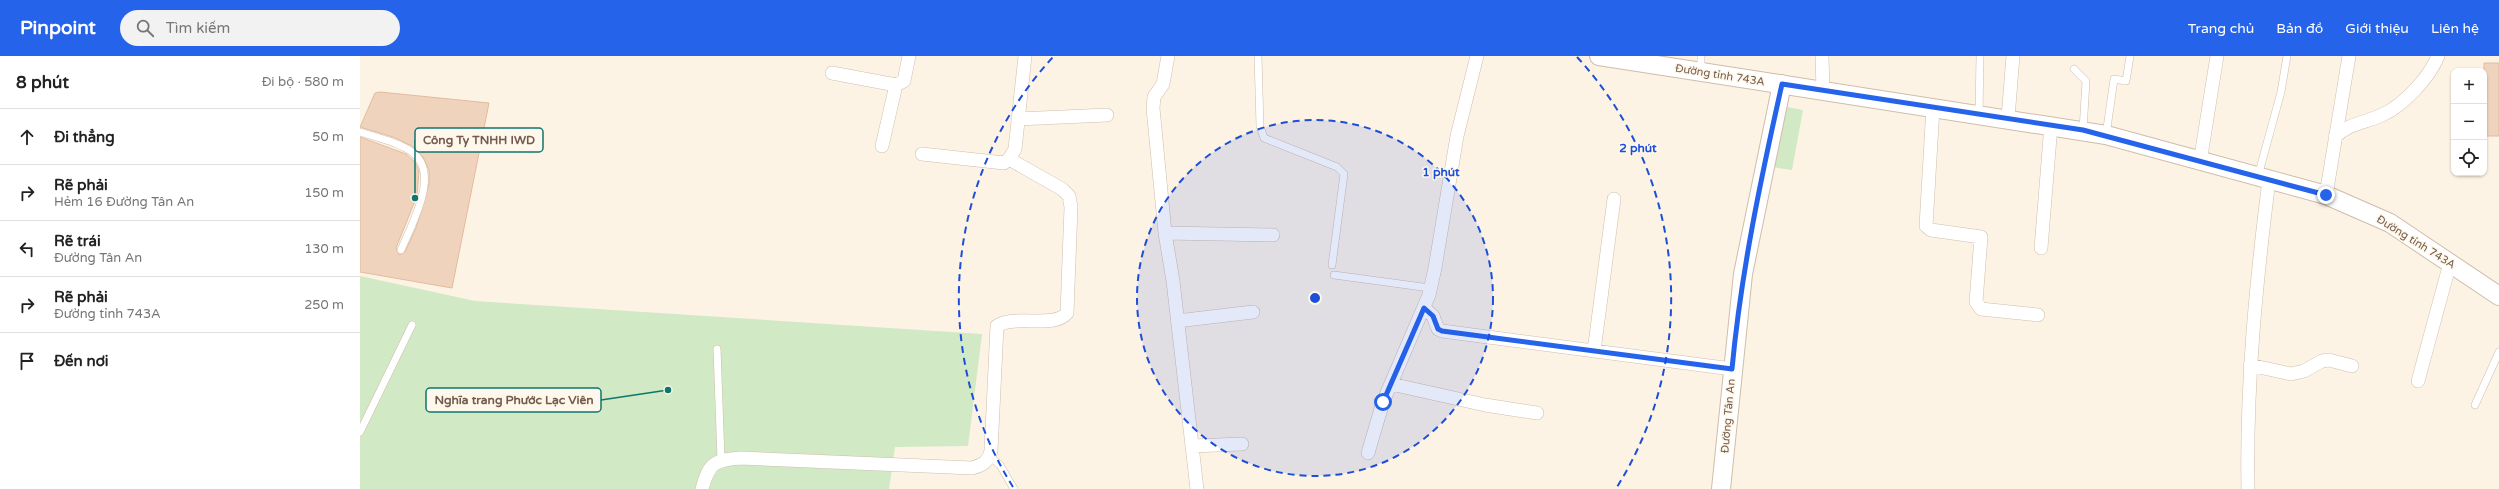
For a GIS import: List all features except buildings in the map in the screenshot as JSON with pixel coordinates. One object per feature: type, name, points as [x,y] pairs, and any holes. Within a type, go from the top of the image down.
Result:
[{"type":"main road","name":"Đường tỉnh 743A","points":[[1599,56],[1701,64],[1782,84],[2008,118],[2106,135],[2200,162],[2326,195],[2390,223],[2499,296]]},
{"type":"main road","name":"Đường Tân An","points":[[1721,489],[1738,305],[1748,242],[1782,84]]},
{"type":"street","points":[[832,73],[896,86],[904,81],[909,56]]},
{"type":"street","points":[[922,154],[1004,162],[1009,159],[1015,149],[1025,56]]},
{"type":"street","points":[[1168,56],[1163,84],[1154,97],[1153,108],[1165,233],[1197,489]]},
{"type":"street","points":[[1368,453],[1383,402],[1424,308],[1430,288],[1457,136],[1477,56]]},
{"type":"street","points":[[1822,56],[1823,90]]},
{"type":"street","points":[[2008,118],[2013,56]]},
{"type":"street","points":[[2200,162],[2217,56]]},
{"type":"street","points":[[2326,195],[2349,56]]},
{"type":"street","points":[[2335,136],[2350,125],[2388,112],[2427,79],[2438,56]]},
{"type":"street","points":[[882,146],[896,86]]},
{"type":"street","points":[[1934,107],[1926,226],[1931,230],[1982,237],[1976,302],[1978,307],[1981,309],[2038,315]]},
{"type":"street","points":[[1018,119],[1107,115]]},
{"type":"street","points":[[2041,248],[2051,125]]},
{"type":"street","points":[[702,489],[711,466],[721,459],[741,458],[972,468],[981,466],[989,456],[997,326],[1012,321],[1053,320],[1064,317],[1067,313],[1071,207],[1069,196],[1062,189],[1009,159]]},
{"type":"street","points":[[2248,489],[2246,422],[2264,178]]},
{"type":"street","points":[[1594,351],[1614,199]]},
{"type":"street","points":[[1165,233],[1273,235]]},
{"type":"street","points":[[2418,381],[2450,263]]},
{"type":"street","points":[[1424,308],[1433,316],[1438,329],[1442,331],[1732,369]]},
{"type":"street","points":[[1177,321],[1253,312]]},
{"type":"street","points":[[2250,365],[2291,374],[2304,371],[2322,361],[2329,360],[2352,366]]},
{"type":"street","points":[[1391,384],[1485,405],[1537,413]]},
{"type":"street","points":[[1192,446],[1242,444]]},
{"type":"lane","points":[[1258,56],[1260,126],[1264,138],[1337,167],[1344,174],[1332,265]]},
{"type":"lane","points":[[1979,114],[1980,56]]},
{"type":"lane","points":[[2106,135],[2114,79],[2126,81],[2130,56]]},
{"type":"lane","points":[[2264,178],[2287,56]]},
{"type":"lane","points":[[2074,69],[2086,81],[2083,130]]},
{"type":"lane","points":[[360,132],[410,150],[422,162],[426,182],[419,207],[401,250]]},
{"type":"lane","points":[[1334,275],[1430,288]]},
{"type":"lane","points":[[360,432],[412,325]]},
{"type":"lane","points":[[717,349],[721,459]]},
{"type":"lane","points":[[2475,405],[2499,352]]},
{"type":"lane","points":[[989,456],[1000,465],[1014,489]]},
{"type":"green space","points":[[1782,106],[1803,110],[1792,170],[1772,167]]},
{"type":"green space","points":[[360,276],[475,301],[982,334],[968,446],[895,447],[889,489],[360,489]]},
{"type":"place","name":"Công Ty TNHH IWD","points":[[415,198]]},
{"type":"place","name":"Nghĩa trang Phước Lạc Viên","points":[[668,390]]},
{"type":"route","points":[[1383,402],[1424,308],[1433,316],[1436,327],[1442,331],[1732,369],[1738,305],[1748,242],[1782,84],[2083,130],[2106,135],[2200,162],[2258,176],[2309,192],[2326,195]]}]
